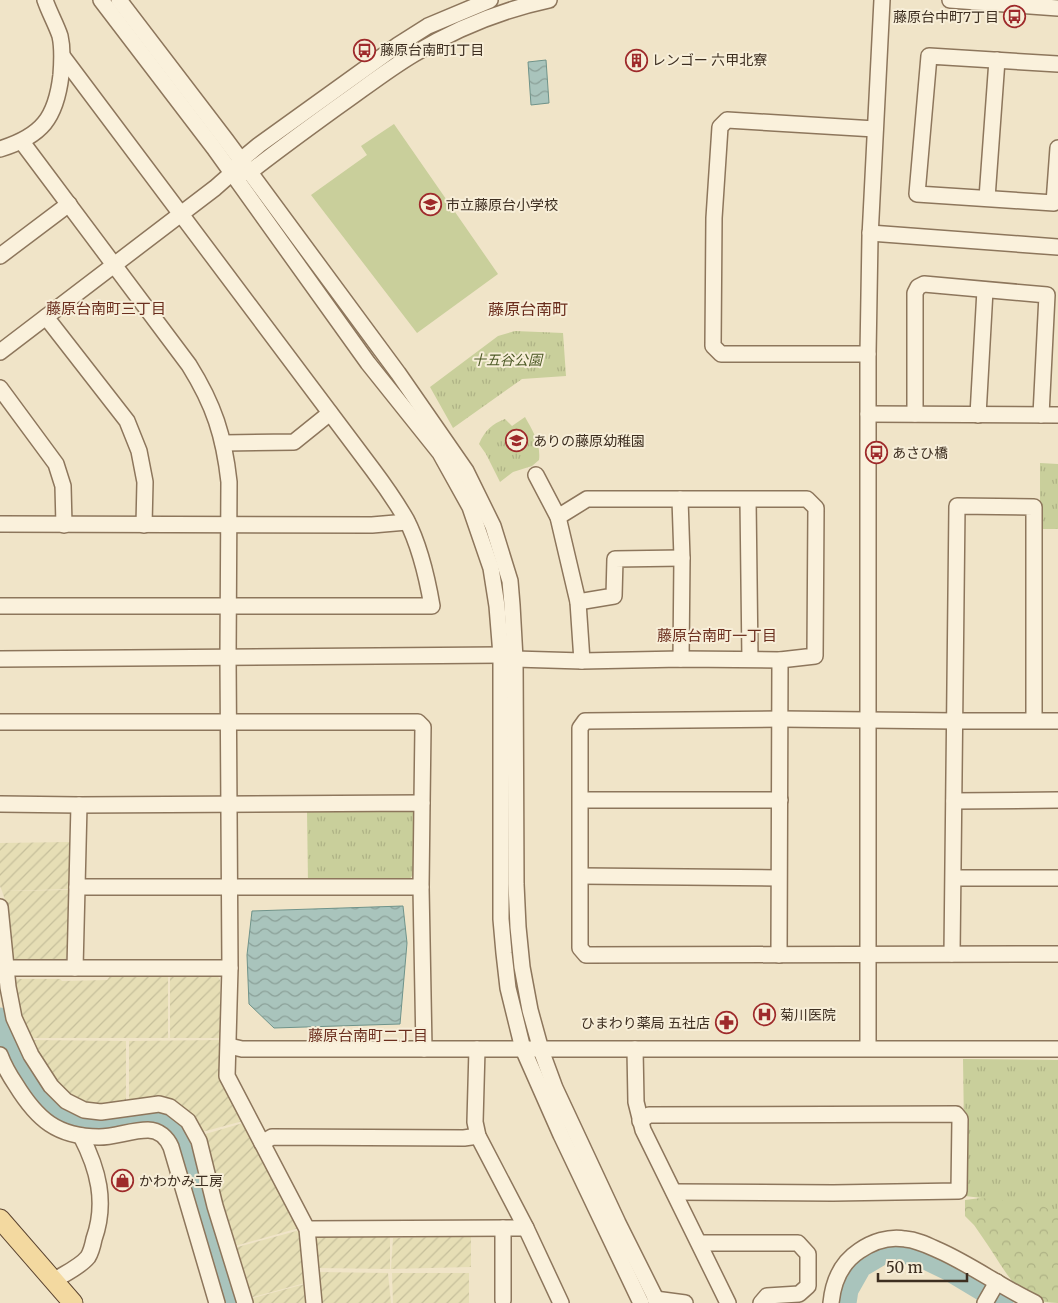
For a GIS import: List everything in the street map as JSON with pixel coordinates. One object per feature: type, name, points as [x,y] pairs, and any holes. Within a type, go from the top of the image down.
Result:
[{"type":"main road","points":[[0,1219],[72,1303]]},
{"type":"street","points":[[0,149],[22,142],[36,132],[52,114],[56,103],[63,57],[60,36],[45,0]]},
{"type":"street","points":[[101,0],[232,173],[368,363],[440,453],[470,507],[491,568],[508,657],[518,927],[530,1010],[541,1050],[555,1088],[618,1223],[651,1302]]},
{"type":"street","points":[[119,0],[398,373],[466,471],[493,526],[504,556],[512,597],[508,657],[501,918],[508,988],[523,1049],[561,1135],[651,1302]]},
{"type":"street","points":[[245,166],[344,82],[398,45],[428,26],[490,0]]},
{"type":"street","points":[[0,352],[232,173],[414,54],[458,31],[493,16],[549,0]]},
{"type":"street","points":[[868,1048],[868,354],[870,233],[882,0]]},
{"type":"street","points":[[950,0],[1058,8]]},
{"type":"street","points":[[1058,64],[929,56],[917,194],[1054,203],[1058,148]]},
{"type":"street","points":[[0,606],[432,606],[426,573],[407,522],[374,470],[63,57]]},
{"type":"street","points":[[987,198],[997,60]]},
{"type":"street","points":[[868,354],[721,354],[713,346],[714,218],[720,127],[727,120],[876,129]]},
{"type":"street","points":[[22,142],[189,366],[214,410],[223,443],[230,482],[228,525],[230,968],[227,1076],[307,1230],[314,1303]]},
{"type":"street","points":[[0,256],[68,204]]},
{"type":"street","points":[[870,233],[1058,247]]},
{"type":"street","points":[[915,414],[915,293],[918,287],[924,284],[1048,295],[1042,415]]},
{"type":"street","points":[[978,414],[985,290]]},
{"type":"street","points":[[46,317],[127,421],[139,451],[145,482],[144,525]]},
{"type":"street","points":[[0,388],[56,464],[63,486],[64,525]]},
{"type":"street","points":[[223,443],[294,442],[330,413]]},
{"type":"street","points":[[868,414],[1058,415]]},
{"type":"street","points":[[536,475],[558,517],[578,602],[582,661]]},
{"type":"street","points":[[0,659],[508,657],[582,661],[780,660],[815,656],[816,508],[807,499],[587,499],[558,517]]},
{"type":"street","points":[[680,499],[682,558],[681,659]]},
{"type":"street","points":[[748,500],[750,659]]},
{"type":"street","points":[[952,954],[957,506],[1034,507],[1034,720]]},
{"type":"street","points":[[0,524],[372,525],[407,522]]},
{"type":"street","points":[[578,602],[614,596],[615,559],[682,558]]},
{"type":"street","points":[[779,955],[780,660]]},
{"type":"street","points":[[1058,721],[956,722],[781,719],[585,721],[580,728],[580,948],[586,955],[1058,954]]},
{"type":"street","points":[[0,722],[418,722],[423,727],[421,887],[424,1048]]},
{"type":"street","points":[[581,800],[780,800]]},
{"type":"street","points":[[954,801],[1058,800]]},
{"type":"street","points":[[0,804],[422,803]]},
{"type":"street","points":[[75,968],[79,805]]},
{"type":"street","points":[[581,876],[778,878]]},
{"type":"street","points":[[954,878],[1058,878]]},
{"type":"street","points":[[77,887],[421,887]]},
{"type":"street","points":[[0,907],[6,968],[14,1018],[24,1047],[51,1086],[66,1101],[84,1110],[101,1112],[140,1105],[159,1104],[180,1113],[188,1121],[199,1141],[215,1206],[245,1303]]},
{"type":"street","points":[[6,968],[230,968]]},
{"type":"street","points":[[229,1046],[242,1049],[1058,1049]]},
{"type":"street","points":[[24,1047],[2,1057],[9,1074],[33,1111],[56,1128],[80,1136],[109,1137],[148,1130],[164,1136],[168,1140],[172,1146],[217,1303]]},
{"type":"street","points":[[477,1049],[476,1122],[478,1136],[526,1228],[561,1303]]},
{"type":"street","points":[[635,1049],[636,1102],[640,1121],[728,1303]]},
{"type":"street","points":[[640,1121],[649,1115],[956,1114],[960,1119],[959,1191],[833,1193],[674,1192]]},
{"type":"street","points":[[53,1281],[80,1264],[88,1256],[100,1222],[101,1207],[95,1168],[80,1136]]},
{"type":"street","points":[[262,1143],[272,1137],[464,1138],[478,1136]]},
{"type":"street","points":[[503,1228],[503,1300]]},
{"type":"street","points":[[307,1230],[526,1228]]},
{"type":"street","points":[[832,1303],[834,1282],[855,1253],[867,1245],[891,1238],[905,1238],[920,1242],[944,1253],[1019,1296],[1035,1303]]},
{"type":"street","points":[[700,1243],[798,1243],[808,1254],[808,1286],[799,1294],[767,1296],[761,1303]]},
{"type":"street","points":[[986,1302],[996,1283]]},
{"type":"street","points":[[651,1302],[685,1303]]},
{"type":"shaded area","points":[[71,842],[71,889],[2,891],[0,886],[0,843]]},
{"type":"shaded area","points":[[68,890],[68,954],[65,960],[60,962],[17,962],[12,956],[7,906],[2,891]]},
{"type":"shaded area","points":[[170,975],[217,975],[220,980],[220,1038],[170,1038]]},
{"type":"shaded area","points":[[110,976],[168,976],[168,1038],[28,1038],[19,1014],[15,980],[107,980]]},
{"type":"shaded area","points":[[28,1040],[126,1041],[126,1100],[113,1104],[86,1105],[62,1092]]},
{"type":"shaded area","points":[[220,1040],[221,1078],[243,1121],[202,1132],[188,1111],[168,1099],[158,1096],[129,1100],[129,1041]]},
{"type":"shaded area","points":[[243,1123],[299,1228],[235,1246],[202,1135]]},
{"type":"shaded area","points":[[300,1230],[305,1283],[249,1298],[234,1248]]},
{"type":"shaded area","points":[[319,1236],[390,1237],[390,1269],[316,1268],[314,1239]]},
{"type":"shaded area","points":[[471,1236],[471,1267],[391,1269],[393,1238]]},
{"type":"shaded area","points":[[317,1272],[388,1273],[391,1303],[320,1303]]},
{"type":"shaded area","points":[[392,1273],[469,1273],[469,1303],[393,1303]]},
{"type":"shaded area","points":[[305,1284],[307,1303],[251,1303],[249,1299]]},
{"type":"green space","points":[[394,124],[498,274],[417,333],[311,195],[367,155],[361,146]]},
{"type":"green space","name":"十五谷公園","points":[[515,331],[563,333],[566,376],[522,379],[453,428],[430,387],[498,336]]},
{"type":"green space","points":[[525,417],[538,443],[539,460],[532,466],[513,472],[500,482],[479,444],[486,431],[496,423],[505,419],[512,426]]},
{"type":"green space","points":[[1040,463],[1058,464],[1058,529],[1040,529]]},
{"type":"green space","points":[[411,809],[415,815],[415,872],[409,880],[308,883],[307,811]]},
{"type":"green space","points":[[963,1059],[1058,1060],[1058,1214],[1041,1205],[965,1196]]},
{"type":"green space","points":[[1058,1185],[1058,1303],[1030,1297],[1017,1287],[974,1225],[965,1216],[965,1200]]},
{"type":"water","points":[[546,60],[549,103],[531,105],[528,62]]},
{"type":"water","points":[[403,906],[407,943],[400,1024],[274,1028],[249,1004],[247,955],[252,911]]},
{"type":"waterway","points":[[0,1018],[20,1074],[45,1107],[67,1121],[90,1127],[153,1120],[171,1127],[179,1142],[229,1303]]},
{"type":"waterway","points":[[846,1303],[848,1290],[861,1267],[883,1254],[898,1252],[921,1257],[948,1270],[1003,1303]]},
{"type":"place","name":"藤原台中町7丁目","points":[[1015,17]]},
{"type":"place","name":"藤原台南町1丁目","points":[[364,50]]},
{"type":"place","name":"レンゴー 六甲北寮","points":[[636,60]]},
{"type":"place","name":"市立藤原台小学校","points":[[430,205]]},
{"type":"place","name":"ありの藤原幼稚園","points":[[517,441]]},
{"type":"place","name":"あさひ橋","points":[[876,453]]},
{"type":"place","name":"菊川医院","points":[[764,1015]]},
{"type":"place","name":"ひまわり薬局 五社店","points":[[726,1023]]},
{"type":"place","name":"かわかみ工房","points":[[123,1181]]},
{"type":"district","name":"藤原台南町三丁目","points":[[106,309]]},
{"type":"district","name":"藤原台南町","points":[[528,309]]},
{"type":"district","name":"藤原台南町一丁目","points":[[717,636]]},
{"type":"district","name":"藤原台南町二丁目","points":[[368,1036]]}]
